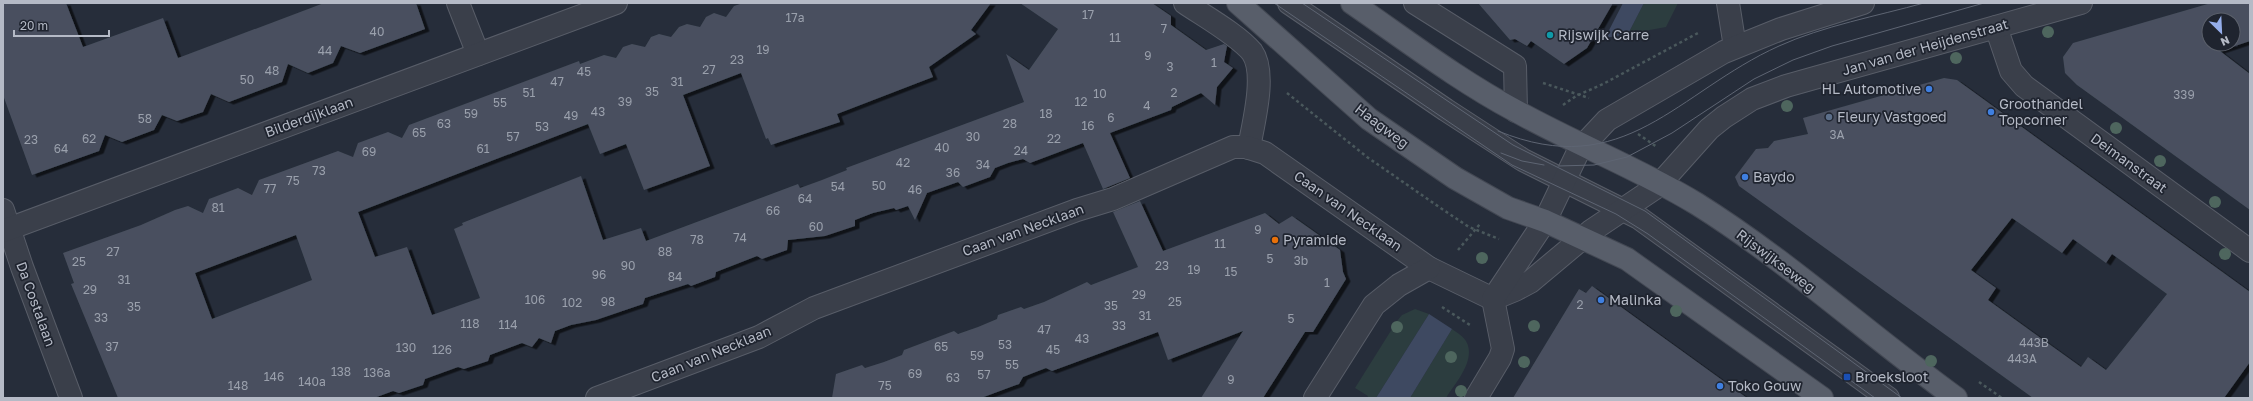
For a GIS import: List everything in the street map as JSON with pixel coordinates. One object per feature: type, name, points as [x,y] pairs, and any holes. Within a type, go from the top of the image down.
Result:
[{"type":"main road","name":"Haagweg","points":[[1238,3],[1369,119],[1455,178],[1488,198],[1518,212],[1545,221]]},
{"type":"main road","points":[[1352,3],[1444,67],[1516,111],[1582,146]]},
{"type":"main road","name":"Rijswijkseweg","points":[[1582,146],[1660,183],[1740,233],[1825,297],[1901,358],[1956,398]]},
{"type":"main road","points":[[1545,221],[1611,251],[1646,272],[1822,398]]},
{"type":"street","points":[[458,3],[478,54]]},
{"type":"street","name":"Bilderdijklaan","points":[[5,223],[478,54],[616,3]]},
{"type":"street","points":[[1185,3],[1242,42],[1254,56],[1258,68],[1259,81],[1250,148]]},
{"type":"street","points":[[1289,3],[1446,110],[1523,160],[1623,209],[1670,239],[1888,398]]},
{"type":"street","points":[[1415,3],[1516,66],[1516,111]]},
{"type":"street","points":[[1728,3],[1735,47]]},
{"type":"street","points":[[1476,398],[1500,358],[1502,349],[1493,299],[1545,221],[1582,146],[1602,124],[1619,111],[1735,47],[1800,22],[1863,3]]},
{"type":"street","name":"Jan van der Heijdenstraat","points":[[1493,299],[1526,284],[1582,238],[1660,183],[1709,129],[1752,99],[1786,86],[2082,3]]},
{"type":"street","name":"Deimanstraat","points":[[1996,27],[2011,71],[2024,86],[2250,250]]},
{"type":"street","name":"Caan van Necklaan","points":[[597,398],[760,337],[814,308],[1077,210],[1113,200],[1225,149],[1238,147],[1250,148],[1265,153],[1428,268],[1493,299]]},
{"type":"street","name":"Da Costalaan","points":[[5,223],[71,398]]},
{"type":"street","points":[[1315,398],[1374,305],[1399,285],[1428,268]]},
{"type":"path","points":[[1516,66],[1548,85],[1579,94]]},
{"type":"path","points":[[1476,230],[1527,248]]},
{"type":"shaded area","points":[[1644,3],[1678,3],[1666,27],[1628,34]]},
{"type":"shaded area","points":[[1415,309],[1429,314],[1376,398],[1367,398],[1368,396],[1355,388],[1397,321],[1402,315]]},
{"type":"shaded area","points":[[1452,329],[1465,339],[1469,348],[1469,356],[1464,371],[1446,398],[1410,398]]},
{"type":"water","points":[[1623,3],[1644,3],[1628,34],[1605,38]]},
{"type":"water","points":[[1429,314],[1452,329],[1410,398],[1376,398]]},
{"type":"building","points":[[3,3],[66,3],[83,47],[163,18],[178,58],[324,3],[416,3],[425,29],[360,53],[341,46],[333,63],[308,73],[288,64],[282,82],[229,102],[211,94],[203,112],[177,121],[162,115],[154,130],[122,142],[105,135],[99,151],[32,175],[3,95]]},
{"type":"building","points":[[743,3],[991,3],[971,30],[976,34],[929,67],[933,77],[837,114],[840,122],[771,145],[768,138],[766,139],[741,73],[683,95],[710,166],[644,190],[626,144],[600,154],[588,124],[358,212],[375,257],[407,247],[432,315],[480,298],[454,229],[463,225],[462,223],[581,176],[603,240],[641,228],[646,241],[798,184],[800,188],[822,180],[847,170],[846,168],[1024,102],[1006,54],[1029,70],[1058,29],[1020,3],[1152,3],[1171,16],[1171,25],[1206,50],[1224,44],[1227,46],[1224,62],[1233,68],[1217,87],[1215,105],[1201,93],[1172,107],[1171,110],[1110,133],[1130,178],[1103,189],[1083,143],[1030,163],[1023,159],[1008,163],[995,168],[990,177],[963,187],[958,182],[927,193],[915,220],[908,206],[896,210],[894,208],[873,213],[855,220],[855,226],[825,236],[788,240],[787,250],[762,259],[757,256],[716,272],[715,277],[691,286],[688,284],[645,298],[643,304],[596,320],[571,325],[555,331],[551,343],[539,338],[532,347],[522,343],[490,355],[488,361],[464,369],[458,367],[425,379],[423,385],[399,393],[393,391],[374,398],[118,398],[71,284],[74,283],[63,253],[141,225],[188,206],[203,213],[209,199],[238,188],[252,195],[259,180],[338,151],[353,157],[358,143],[388,132],[402,138],[409,125],[579,61],[580,64],[604,55],[616,58],[623,47],[632,44],[645,47],[651,37],[659,34],[671,37],[679,27],[687,24],[700,27],[706,17],[714,13],[726,17],[734,6]],"holes":[[[296,235],[312,280],[212,319],[195,273]]]},
{"type":"building","name":"Rijswijk Carre","points":[[1478,3],[1613,3],[1587,48],[1564,64],[1531,41],[1527,46],[1515,39],[1510,40]]},
{"type":"building","points":[[2211,3],[2250,3],[2250,41],[2241,44],[2241,12],[2201,12],[2201,52],[2221,52],[2250,74],[2250,210],[2077,85],[2065,73],[2063,57],[2073,43]]},
{"type":"building","points":[[1944,78],[1957,80],[2250,292],[2250,362],[2224,398],[2033,398],[1739,186],[1735,177],[1756,149],[1768,148],[1774,141],[1808,134],[1803,118]],"holes":[[[2012,218],[2062,253],[2073,239],[2106,263],[2112,254],[2167,294],[2106,370],[2088,357],[2081,367],[1988,300],[1996,288],[1971,270]]]},
{"type":"building","points":[[1140,201],[1163,251],[1265,213],[1279,224],[1292,216],[1340,250],[1343,272],[1346,279],[1313,332],[1305,332],[1263,398],[1201,398],[1243,331],[1168,360],[1158,332],[1052,371],[1046,368],[1023,377],[1019,384],[981,398],[832,398],[836,374],[862,365],[865,368],[884,362],[902,355],[904,350],[954,331],[958,334],[997,319],[998,315],[1021,307],[1024,309],[1044,302],[1087,282],[1091,285],[1138,267],[1113,212]]},
{"type":"building","points":[[1592,286],[1747,398],[1513,398],[1579,289],[1586,293]]},
{"type":"tram line","points":[[1274,3],[1512,165],[1616,214],[1648,234],[1875,398]]},
{"type":"tram line","points":[[1302,3],[1513,145],[1645,211],[1902,398]]},
{"type":"tram line","points":[[1498,131],[1542,144],[1581,146],[1616,139],[1648,125],[1679,107],[1743,65],[1779,46],[1832,27],[1924,3]]},
{"type":"tram line","points":[[1558,166],[1594,165],[1627,157],[1672,133],[1754,79],[1793,60],[1832,46],[1984,3]]},
{"type":"tram line","points":[[1501,153],[1522,161],[1544,165]]},
{"type":"place","name":"Rijswijk Carre","points":[[1550,35]]},
{"type":"place","name":"HL Automotive","points":[[1929,89]]},
{"type":"place","name":"Groothandel Topcorner","points":[[1991,112]]},
{"type":"place","name":"Fleury Vastgoed","points":[[1829,117]]},
{"type":"place","name":"Baydo","points":[[1745,177]]},
{"type":"place","name":"Pyramide","points":[[1275,240]]},
{"type":"place","name":"Malinka","points":[[1601,300]]},
{"type":"place","name":"Broeksloot","points":[[1847,377]]},
{"type":"place","name":"Toko Gouw","points":[[1720,386]]}]
